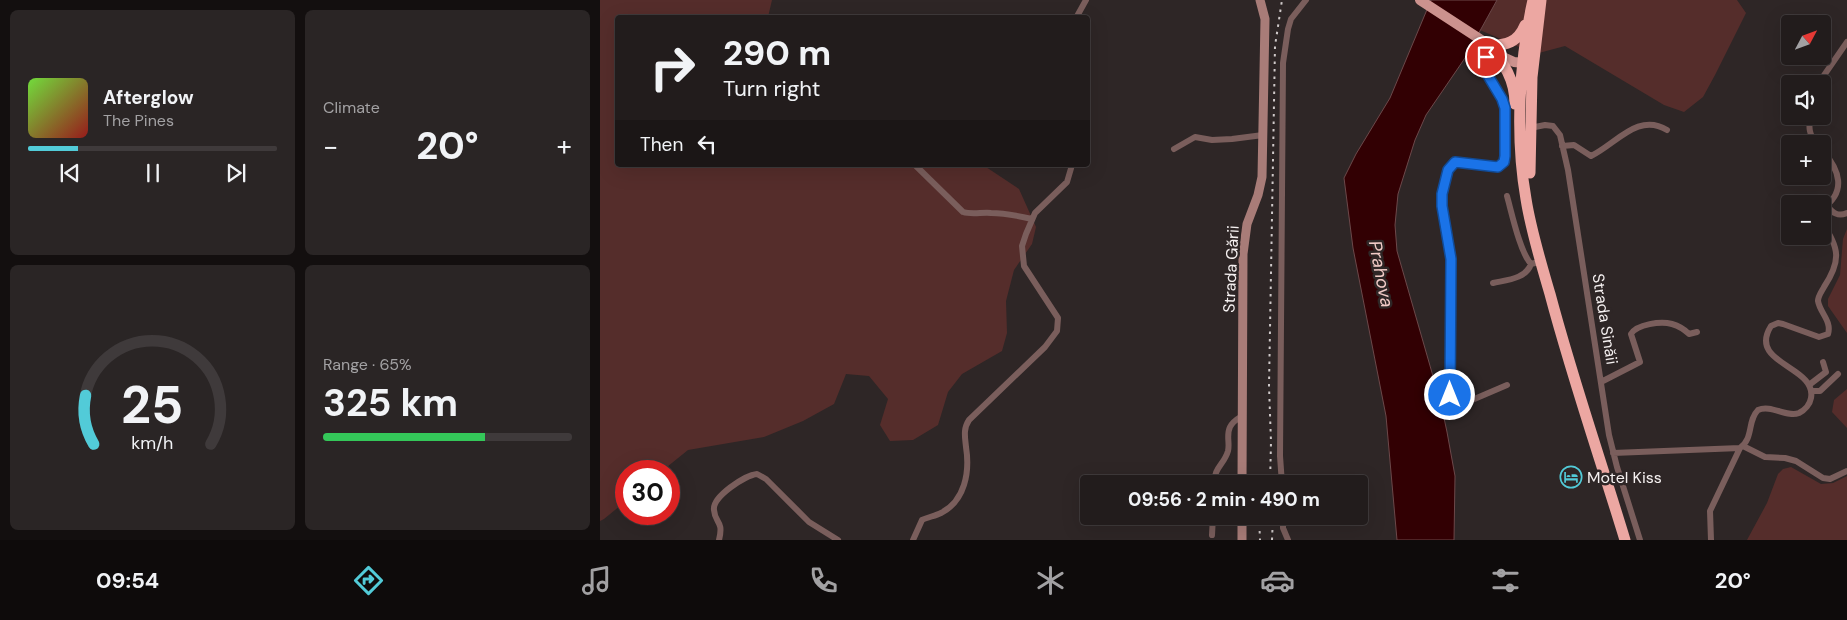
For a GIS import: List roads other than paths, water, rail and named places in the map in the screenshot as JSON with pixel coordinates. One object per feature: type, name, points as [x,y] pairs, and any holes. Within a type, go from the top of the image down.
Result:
[{"type":"highway","points":[[1489,45],[1503,46],[1518,38],[1535,1]]},
{"type":"highway","points":[[1535,1],[1520,118],[1523,174],[1536,263],[1566,352],[1624,540]]},
{"type":"highway","points":[[1489,45],[1505,66],[1514,87],[1517,150],[1523,174]]},
{"type":"highway","points":[[1528,63],[1530,187],[1538,229],[1562,314],[1632,540]]},
{"type":"main road","points":[[1420,0],[1489,45],[1509,61],[1528,63]]},
{"type":"street","points":[[1078,15],[1086,0]]},
{"type":"street","name":"Strada Gării","points":[[1242,475],[1244,254],[1247,224],[1258,196],[1262,177],[1265,19],[1260,0]]},
{"type":"street","points":[[1281,475],[1283,63],[1291,19],[1306,0]]},
{"type":"street","points":[[1824,75],[1847,42]]},
{"type":"street","points":[[1489,45],[1484,69],[1502,99],[1505,108],[1504,162],[1498,167],[1455,162],[1448,170],[1442,194],[1442,206],[1451,259],[1451,408],[1507,386]]},
{"type":"street","points":[[1562,146],[1574,145],[1591,156],[1641,124],[1661,126],[1667,130]]},
{"type":"street","name":"Strada Sinăii","points":[[1530,128],[1545,125],[1553,126],[1559,132],[1613,453],[1640,540]]},
{"type":"street","points":[[1174,150],[1195,137],[1212,140],[1263,135]]},
{"type":"street","points":[[1831,161],[1836,167],[1841,181],[1838,197],[1831,202]]},
{"type":"street","points":[[917,167],[963,212],[969,214],[992,212],[1012,214],[1032,219]]},
{"type":"street","points":[[913,540],[922,520],[940,514],[949,508],[956,501],[962,490],[967,465],[965,429],[969,420],[1045,347],[1057,331],[1058,318],[1024,266],[1022,256],[1024,240],[1032,219],[1045,202],[1067,182],[1071,167]]},
{"type":"street","points":[[1493,283],[1521,276],[1536,263],[1527,258],[1515,226],[1507,196]]},
{"type":"street","points":[[1831,211],[1843,215],[1847,213]]},
{"type":"street","points":[[1831,236],[1836,251],[1833,272],[1818,297],[1828,324],[1828,334],[1819,337],[1778,323],[1770,326],[1766,336],[1766,346],[1770,354],[1810,388],[1820,391],[1838,374]]},
{"type":"street","points":[[1601,382],[1640,362],[1631,334],[1635,330],[1647,325],[1663,323],[1680,327],[1689,334],[1697,332]]},
{"type":"street","points":[[1711,540],[1710,511],[1741,447],[1748,440],[1753,418],[1758,410],[1765,408],[1792,414],[1799,413],[1810,401],[1810,388],[1826,372],[1822,362]]},
{"type":"street","points":[[1214,475],[1228,451],[1228,431],[1230,426],[1242,416]]},
{"type":"street","points":[[1613,453],[1741,447],[1765,457],[1785,458],[1796,461],[1823,478],[1830,479],[1847,471]]},
{"type":"street","points":[[719,540],[721,528],[713,510],[715,505],[723,494],[742,479],[757,474],[766,479],[809,522],[838,540]]},
{"type":"street","points":[[1212,535],[1213,525]]},
{"type":"street","points":[[1242,525],[1242,540]]},
{"type":"street","points":[[1283,525],[1288,540]]},
{"type":"water","name":"Prahova","points":[[1431,0],[1497,0],[1465,58],[1426,115],[1415,140],[1398,194],[1395,225],[1397,251],[1441,404],[1455,476],[1454,540],[1397,540],[1386,416],[1353,248],[1344,178],[1356,154],[1390,98]]},
{"type":"railway","points":[[1270,475],[1269,386],[1275,46],[1282,0]]},
{"type":"railway","points":[[1259,525],[1260,540]]},
{"type":"railway","points":[[1272,540],[1273,525]]},
{"type":"place","name":"Motel Kiss","points":[[1571,477]]}]
